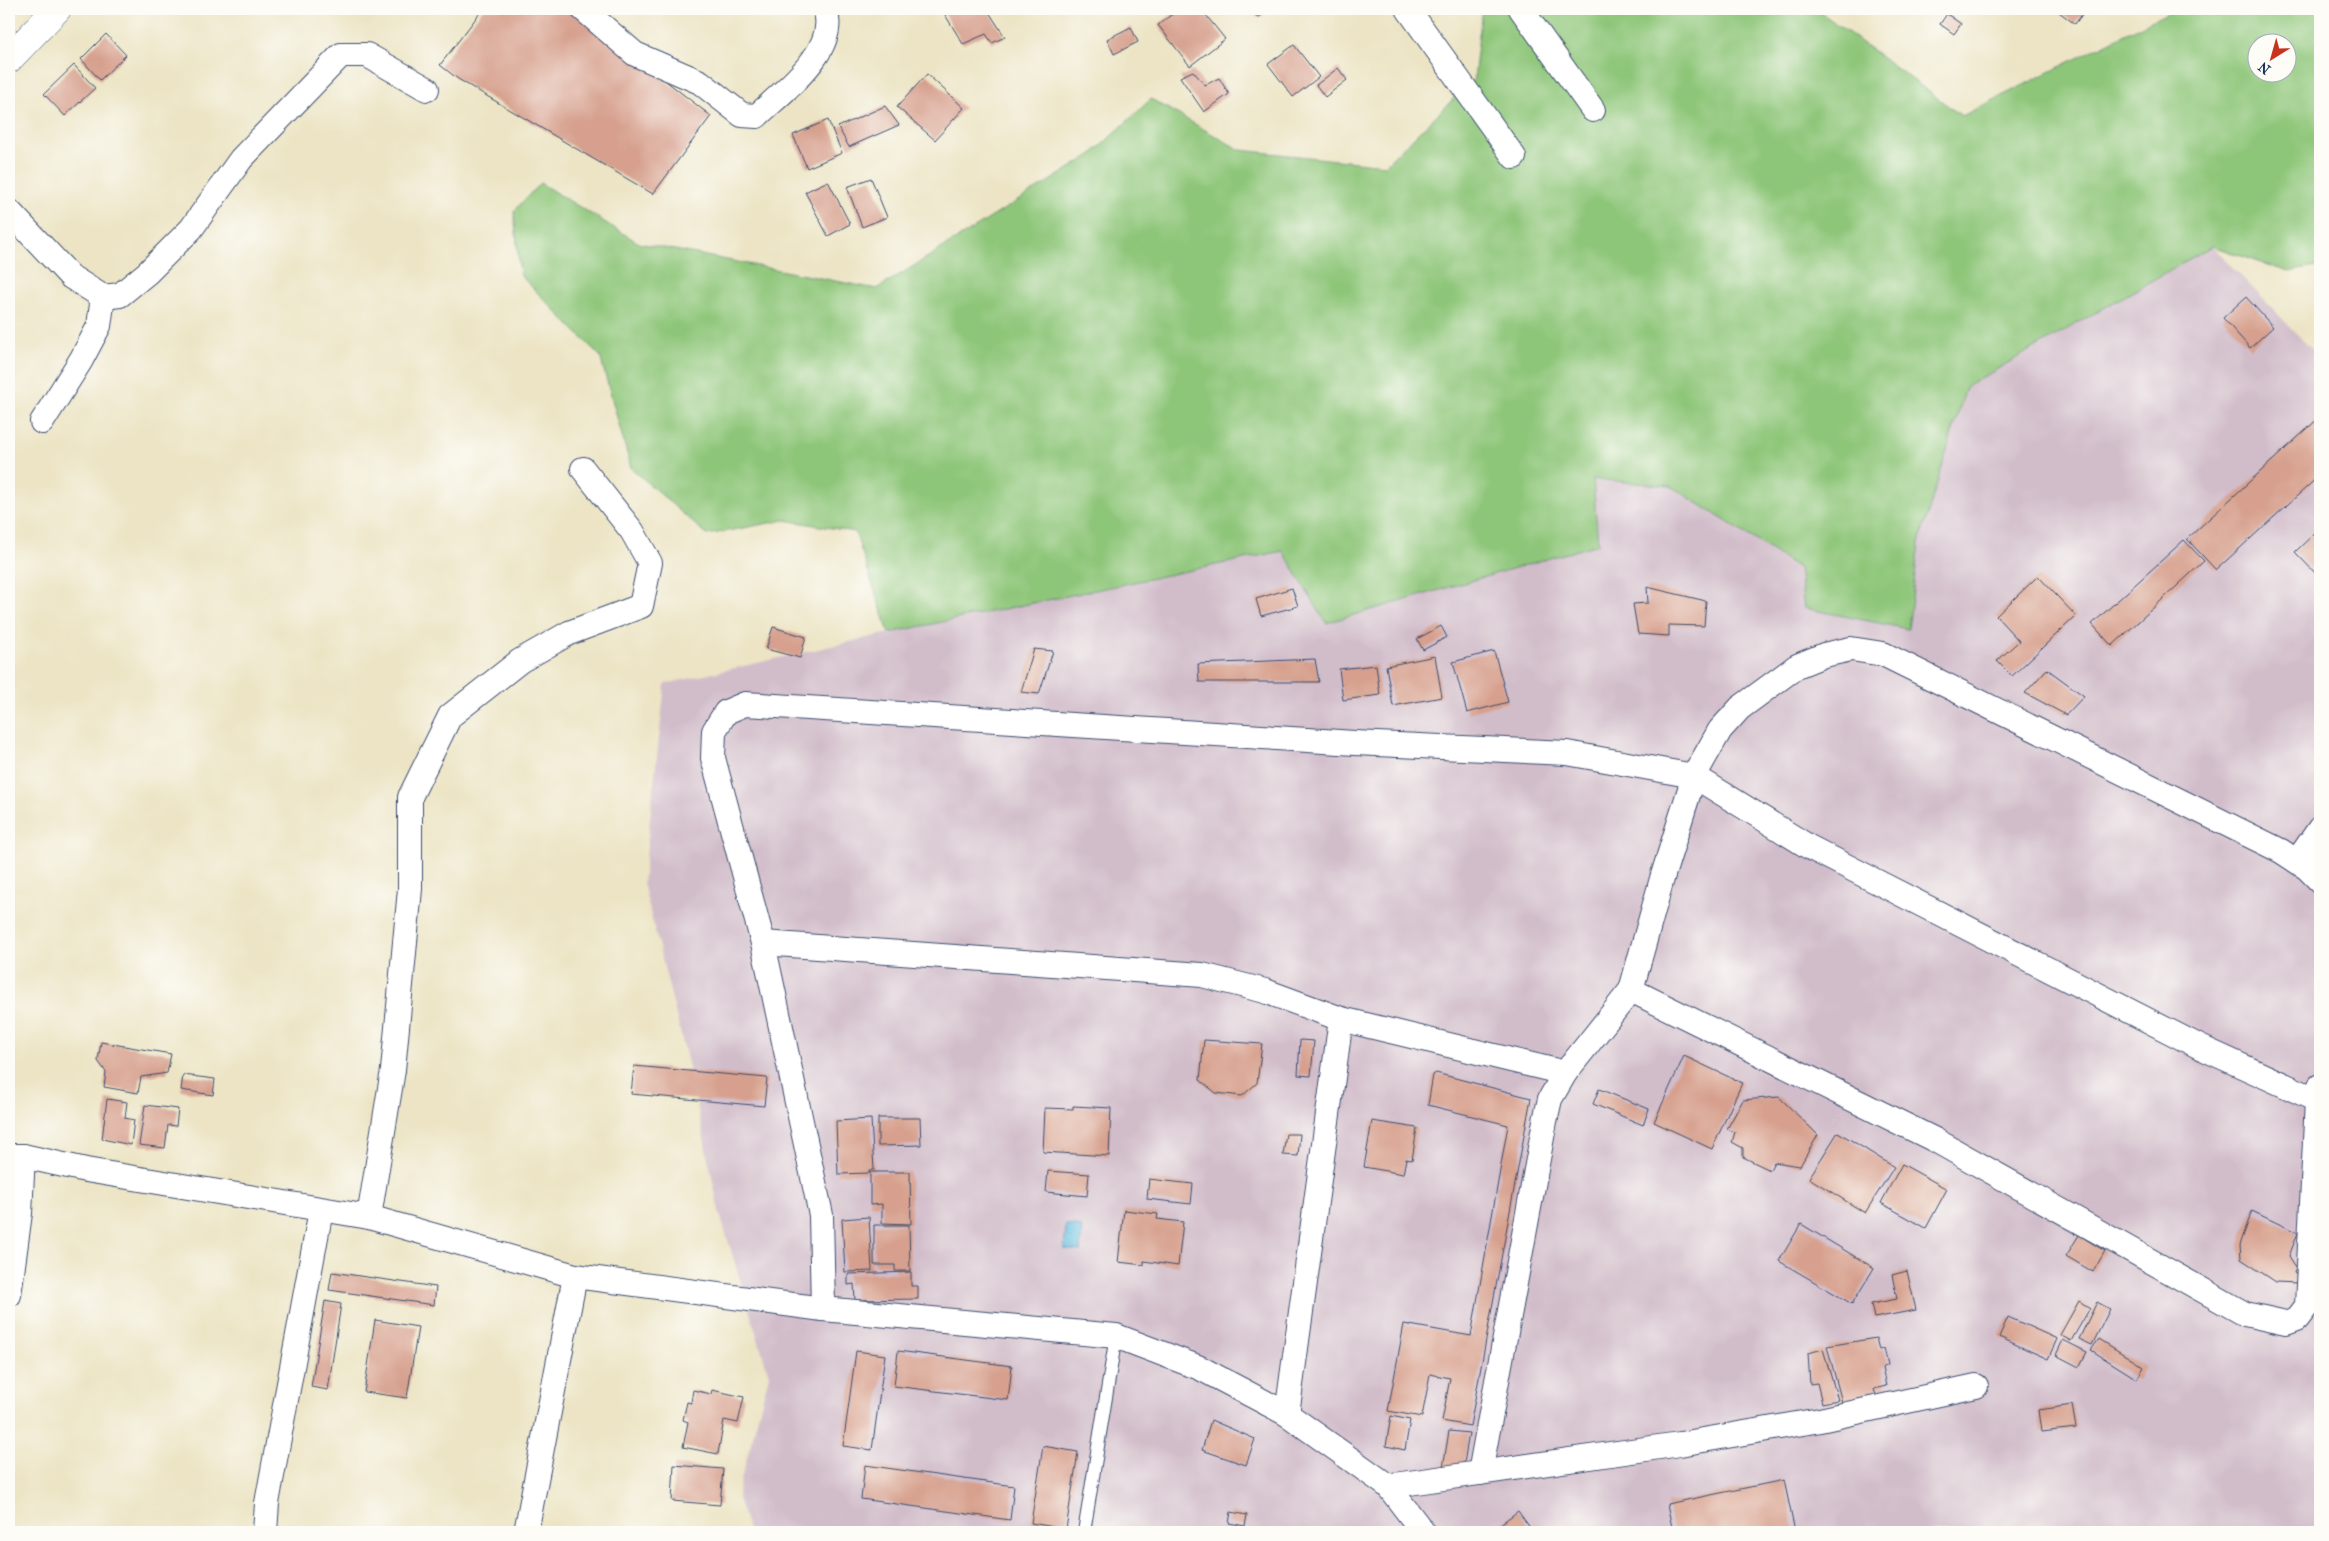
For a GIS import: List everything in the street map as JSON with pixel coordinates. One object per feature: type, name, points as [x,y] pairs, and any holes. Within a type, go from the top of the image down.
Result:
[{"type":"street","points":[[9,59],[57,9]]},
{"type":"street","points":[[583,9],[636,54],[700,82],[742,115],[749,117],[757,116],[810,66],[825,40],[825,9]]},
{"type":"street","points":[[1408,9],[1514,157]]},
{"type":"street","points":[[1521,9],[1593,110]]},
{"type":"street","points":[[9,211],[71,277],[103,297],[120,295],[147,273],[191,229],[241,160],[341,55],[367,55],[427,89]]},
{"type":"street","points":[[42,422],[81,360],[99,326],[103,297]]},
{"type":"street","points":[[369,1217],[393,1070],[410,888],[410,797],[450,716],[520,661],[569,632],[641,606],[650,563],[632,531],[583,469]]},
{"type":"street","points":[[1480,1473],[1550,1099],[1565,1073],[1631,990],[1663,875],[1694,776],[1720,730],[1740,708],[1797,666],[1824,655],[1851,649],[1884,654],[2296,861],[2320,881]]},
{"type":"street","points":[[823,1309],[821,1215],[763,943],[712,758],[714,731],[726,712],[745,704],[1098,725],[1354,744],[1567,754],[1694,776],[1809,847],[2200,1047],[2318,1092],[2306,1306],[2297,1319],[2286,1323],[2245,1314],[1934,1140],[1631,990]]},
{"type":"street","points":[[2296,861],[2320,828]]},
{"type":"street","points":[[763,943],[1202,975],[1265,991],[1342,1019],[1565,1073]]},
{"type":"street","points":[[1287,1414],[1342,1019]]},
{"type":"street","points":[[9,1295],[20,1213],[16,1156],[86,1170],[369,1217],[576,1276],[823,1309],[1116,1336],[1200,1368],[1287,1414],[1388,1486],[1423,1532]]},
{"type":"street","points":[[265,1532],[267,1504],[321,1210]]},
{"type":"street","points":[[526,1532],[576,1276]]},
{"type":"street","points":[[1388,1486],[1680,1444],[1811,1421],[1976,1386]]},
{"type":"lane","points":[[1084,1532],[1116,1336]]},
{"type":"shaded area","points":[[2212,246],[2320,358],[2320,1532],[749,1532],[737,1495],[769,1375],[719,1211],[689,1067],[643,883],[665,684],[889,633],[1283,551],[1592,479],[1671,486],[1799,568],[1908,629],[1919,543],[1966,387]]},
{"type":"green space","points":[[1482,9],[1816,9],[1962,116],[2175,9],[2320,9],[2320,266],[2288,272],[2212,246],[1966,387],[1919,543],[1908,629],[1804,608],[1799,568],[1671,486],[1593,479],[1598,544],[1326,623],[1283,551],[889,633],[855,532],[785,520],[707,535],[631,468],[600,356],[520,275],[514,211],[540,183],[639,243],[877,289],[1091,155],[1151,99],[1240,150],[1385,165],[1474,79]]},
{"type":"water","points":[[1066,1225],[1082,1227],[1080,1251],[1064,1249]]},
{"type":"building","points":[[483,9],[573,9],[711,116],[653,194],[458,79],[440,65]]},
{"type":"building","points":[[952,9],[987,9],[1005,37],[992,43],[986,34],[963,44],[944,13]]},
{"type":"building","points":[[1179,9],[1201,9],[1225,39],[1190,66],[1158,25]]},
{"type":"building","points":[[1251,9],[1270,9],[1258,18]]},
{"type":"building","points":[[2055,9],[2086,9],[2075,24]]},
{"type":"building","points":[[1947,14],[1961,24],[1954,34],[1940,24]]},
{"type":"building","points":[[1131,27],[1138,42],[1114,54],[1107,39]]},
{"type":"building","points":[[106,34],[126,55],[100,80],[81,59]]},
{"type":"building","points":[[1294,45],[1319,77],[1293,97],[1268,64]]},
{"type":"building","points":[[74,65],[95,88],[65,116],[44,94]]},
{"type":"building","points":[[1338,68],[1347,80],[1325,97],[1316,85]]},
{"type":"building","points":[[1193,71],[1205,85],[1219,78],[1229,94],[1204,112],[1180,77]]},
{"type":"building","points":[[927,74],[964,108],[935,140],[897,107]]},
{"type":"building","points":[[885,106],[899,125],[849,147],[838,127]]},
{"type":"building","points":[[828,120],[842,153],[807,168],[793,135]]},
{"type":"building","points":[[871,178],[887,217],[862,227],[847,187]]},
{"type":"building","points":[[828,181],[850,224],[828,236],[805,192]]},
{"type":"building","points":[[2246,297],[2273,327],[2250,348],[2223,318]]},
{"type":"building","points":[[2320,417],[2320,475],[2216,570],[2187,539]]},
{"type":"building","points":[[2320,528],[2320,578],[2295,552]]},
{"type":"building","points":[[2184,540],[2204,561],[2112,646],[2092,624]]},
{"type":"building","points":[[2038,576],[2076,616],[2012,676],[1997,661],[2019,641],[1996,616]]},
{"type":"building","points":[[1647,587],[1706,601],[1704,626],[1669,625],[1669,636],[1638,634],[1633,604],[1648,603]]},
{"type":"building","points":[[1292,588],[1298,606],[1261,616],[1256,599]]},
{"type":"building","points":[[1441,626],[1447,637],[1423,650],[1417,639]]},
{"type":"building","points":[[773,627],[806,637],[800,658],[766,649]]},
{"type":"building","points":[[1034,649],[1053,651],[1039,694],[1021,692]]},
{"type":"building","points":[[1494,651],[1508,702],[1467,713],[1453,662]]},
{"type":"building","points":[[1435,656],[1442,697],[1393,706],[1386,666]]},
{"type":"building","points":[[1315,659],[1319,682],[1199,682],[1198,664]]},
{"type":"building","points":[[1376,665],[1380,695],[1343,700],[1339,669]]},
{"type":"building","points":[[2047,669],[2084,696],[2066,715],[2025,693]]},
{"type":"building","points":[[1204,1040],[1262,1044],[1257,1083],[1242,1096],[1216,1093],[1200,1080]]},
{"type":"building","points":[[1300,1040],[1314,1041],[1311,1076],[1298,1075]]},
{"type":"building","points":[[101,1042],[171,1054],[167,1073],[141,1077],[138,1093],[104,1087],[106,1072],[98,1061]]},
{"type":"building","points":[[1684,1056],[1742,1083],[1712,1149],[1654,1122]]},
{"type":"building","points":[[634,1066],[767,1078],[764,1106],[631,1094]]},
{"type":"building","points":[[1436,1073],[1531,1098],[1470,1426],[1442,1421],[1450,1378],[1430,1374],[1422,1417],[1388,1411],[1404,1324],[1471,1336],[1508,1125],[1428,1105],[1433,1075]]},
{"type":"building","points":[[183,1075],[215,1079],[213,1095],[181,1090]]},
{"type":"building","points":[[1599,1089],[1649,1109],[1643,1125],[1593,1104]]},
{"type":"building","points":[[1779,1097],[1818,1135],[1800,1166],[1774,1162],[1770,1170],[1743,1157],[1743,1148],[1732,1142],[1735,1132],[1727,1129],[1743,1100]]},
{"type":"building","points":[[107,1099],[127,1102],[125,1118],[134,1120],[131,1145],[102,1139]]},
{"type":"building","points":[[145,1105],[178,1109],[176,1126],[168,1125],[165,1148],[139,1145]]},
{"type":"building","points":[[1073,1106],[1111,1108],[1109,1156],[1043,1152],[1045,1108],[1073,1109]]},
{"type":"building","points":[[878,1118],[920,1118],[921,1145],[878,1146]]},
{"type":"building","points":[[871,1119],[874,1170],[869,1170],[869,1173],[838,1174],[836,1121]]},
{"type":"building","points":[[1372,1121],[1417,1128],[1412,1160],[1406,1159],[1403,1174],[1364,1167]]},
{"type":"building","points":[[1838,1132],[1894,1167],[1865,1213],[1809,1178]]},
{"type":"building","points":[[1286,1134],[1300,1134],[1298,1156],[1283,1155]]},
{"type":"building","points":[[1902,1164],[1947,1189],[1926,1228],[1881,1203]]},
{"type":"building","points":[[1048,1171],[1089,1174],[1087,1196],[1046,1192]]},
{"type":"building","points":[[870,1172],[910,1172],[911,1224],[882,1223],[882,1204],[870,1205]]},
{"type":"building","points":[[1149,1179],[1193,1184],[1191,1204],[1147,1199]]},
{"type":"building","points":[[1124,1210],[1158,1214],[1157,1219],[1183,1222],[1178,1266],[1144,1261],[1144,1265],[1118,1262]]},
{"type":"building","points":[[2252,1211],[2298,1233],[2289,1256],[2296,1267],[2294,1272],[2299,1276],[2298,1283],[2276,1282],[2241,1259],[2240,1245]]},
{"type":"building","points":[[869,1217],[872,1271],[845,1272],[842,1219]]},
{"type":"building","points":[[1801,1224],[1874,1268],[1852,1304],[1779,1261]]},
{"type":"building","points":[[874,1225],[909,1225],[910,1271],[895,1271],[895,1265],[874,1265]]},
{"type":"building","points":[[2079,1235],[2105,1251],[2093,1272],[2066,1256]]},
{"type":"building","points":[[1907,1271],[1916,1310],[1874,1318],[1871,1304],[1897,1299],[1892,1275]]},
{"type":"building","points":[[332,1272],[436,1287],[434,1305],[329,1290]]},
{"type":"building","points":[[911,1272],[911,1286],[918,1286],[918,1299],[855,1300],[854,1284],[848,1285],[848,1274]]},
{"type":"building","points":[[325,1301],[341,1304],[328,1390],[311,1387]]},
{"type":"building","points":[[2079,1301],[2090,1308],[2071,1341],[2060,1335]]},
{"type":"building","points":[[2097,1302],[2110,1309],[2092,1345],[2079,1339]]},
{"type":"building","points":[[2008,1317],[2057,1339],[2048,1359],[1999,1337]]},
{"type":"building","points":[[375,1320],[418,1327],[407,1398],[364,1392]]},
{"type":"building","points":[[1876,1338],[1879,1350],[1884,1348],[1888,1365],[1882,1368],[1886,1386],[1874,1389],[1877,1399],[1843,1406],[1827,1346]]},
{"type":"building","points":[[2099,1339],[2144,1367],[2137,1379],[2091,1350]]},
{"type":"building","points":[[2063,1340],[2087,1352],[2079,1367],[2056,1355]]},
{"type":"building","points":[[1823,1349],[1838,1400],[1822,1403],[1817,1383],[1810,1384],[1808,1353]]},
{"type":"building","points":[[856,1351],[885,1355],[872,1450],[843,1446]]},
{"type":"building","points":[[898,1351],[1012,1366],[1008,1400],[894,1386]]},
{"type":"building","points":[[693,1390],[711,1394],[712,1390],[744,1397],[738,1423],[724,1420],[718,1454],[683,1447],[688,1422],[683,1420],[687,1402],[691,1403]]},
{"type":"building","points":[[2072,1405],[2076,1428],[2041,1432],[2038,1410]]},
{"type":"building","points":[[1391,1416],[1410,1420],[1405,1450],[1386,1446]]},
{"type":"building","points":[[1211,1420],[1255,1439],[1246,1465],[1202,1450]]},
{"type":"building","points":[[1449,1431],[1469,1433],[1461,1482],[1441,1480]]},
{"type":"building","points":[[1043,1446],[1078,1452],[1066,1529],[1031,1523]]},
{"type":"building","points":[[674,1465],[723,1469],[720,1505],[672,1501]]},
{"type":"building","points":[[865,1465],[1014,1486],[1010,1520],[861,1499]]},
{"type":"building","points":[[1784,1480],[1795,1532],[1673,1532],[1667,1504]]},
{"type":"building","points":[[1518,1511],[1533,1532],[1490,1532]]},
{"type":"building","points":[[1231,1512],[1247,1515],[1245,1526],[1229,1523]]}]
